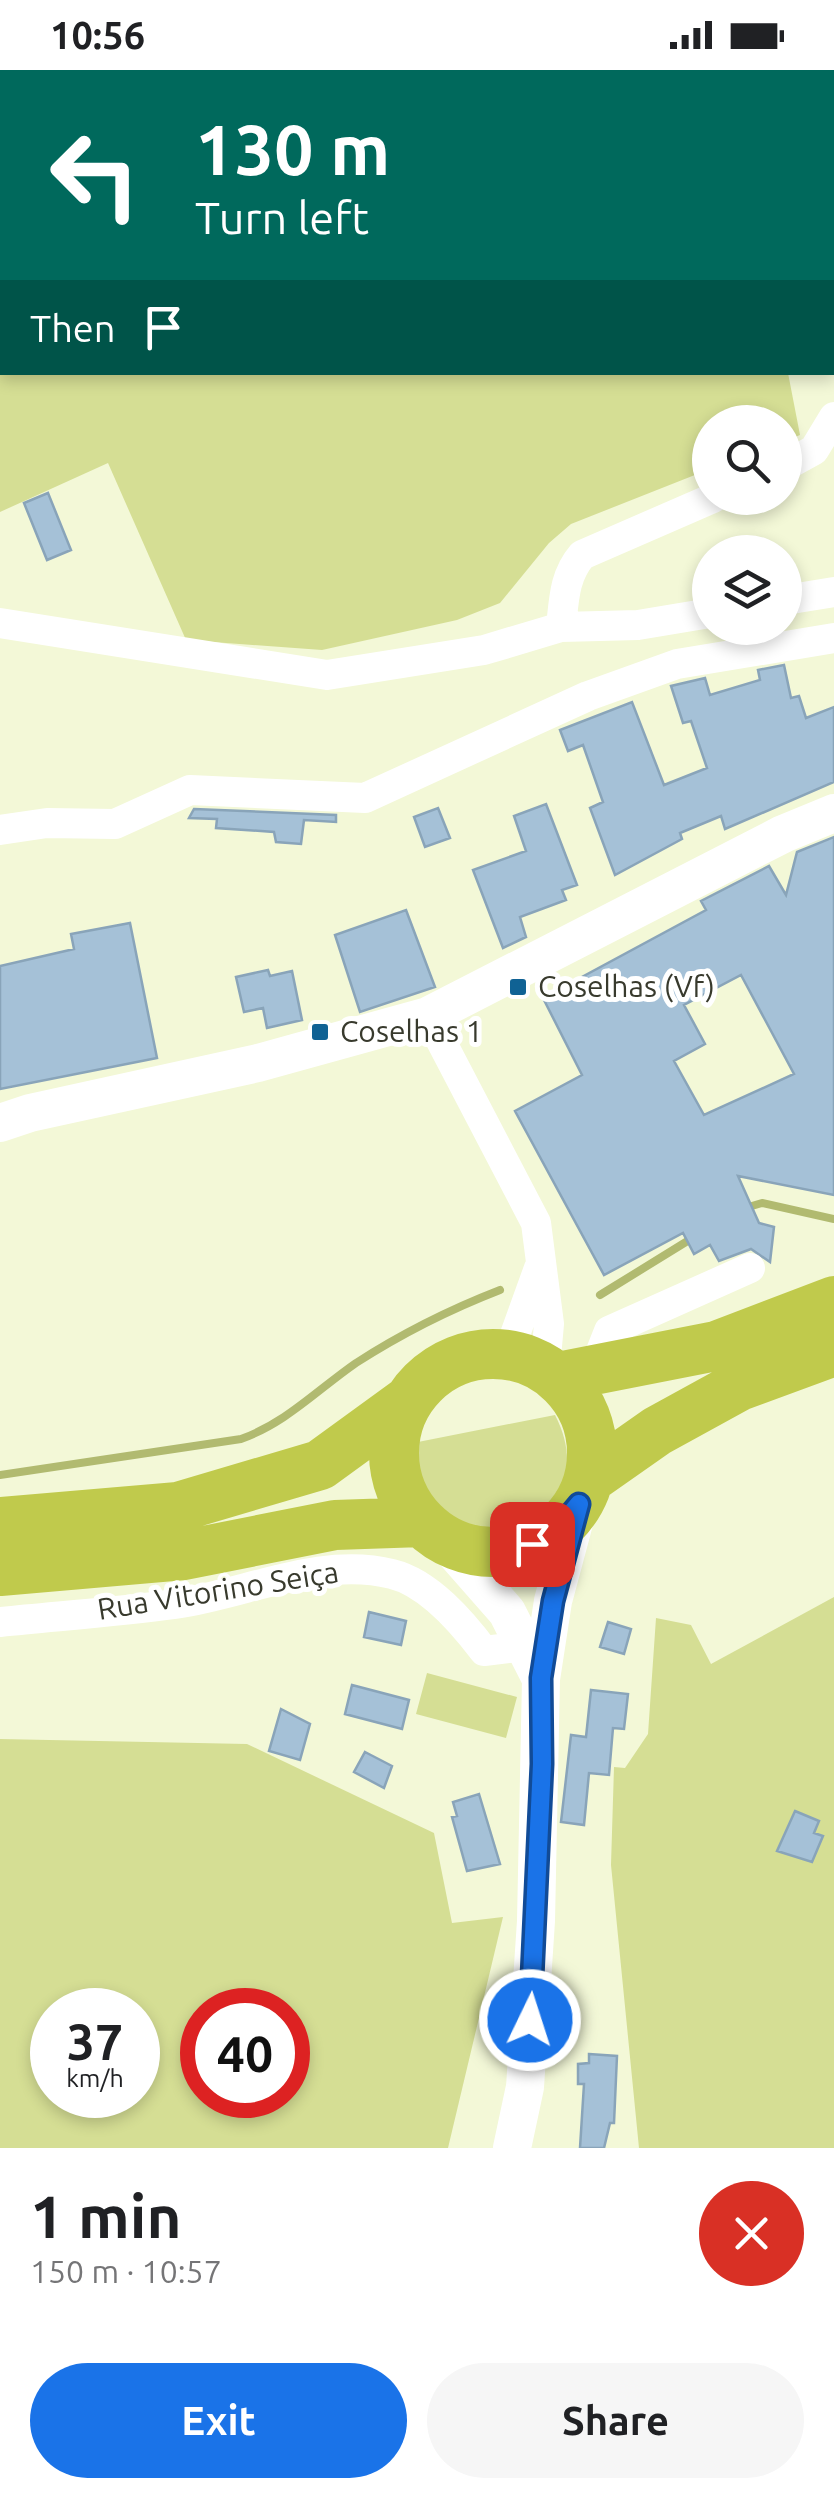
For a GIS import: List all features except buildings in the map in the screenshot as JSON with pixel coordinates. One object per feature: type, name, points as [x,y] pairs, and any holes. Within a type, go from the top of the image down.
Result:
[{"type":"highway","points":[[0,1522],[178,1507],[320,1465],[408,1401],[426,1379],[451,1363],[479,1354],[551,1367],[716,1346],[834,1301]]},
{"type":"highway","points":[[408,1401],[396,1432],[394,1464],[403,1495],[432,1530],[471,1550],[502,1552],[532,1544],[559,1528],[584,1491],[657,1431],[738,1386],[834,1351]]},
{"type":"highway","points":[[551,1367],[576,1398],[588,1423],[593,1450],[584,1491]]},
{"type":"highway","points":[[0,1571],[184,1555],[335,1525],[432,1530]]},
{"type":"street","points":[[802,457],[814,450],[834,417]]},
{"type":"street","points":[[561,627],[566,584],[571,568],[582,555],[692,507]]},
{"type":"street","points":[[802,597],[834,592]]},
{"type":"street","points":[[0,623],[326,675],[484,650],[561,627],[638,625],[692,616]]},
{"type":"street","points":[[0,830],[47,822],[114,824],[190,790],[365,798],[588,696],[677,664],[834,638]]},
{"type":"street","points":[[0,1123],[274,1059],[428,1016],[732,859],[834,812]]},
{"type":"street","points":[[428,1016],[536,1223],[543,1256],[551,1367],[609,1331],[750,1268]]},
{"type":"street","points":[[512,2148],[525,2086],[536,1921],[533,1662],[584,1491]]},
{"type":"street","points":[[432,1530],[507,1612],[533,1662]]},
{"type":"street","name":"Rua Vitorino Seiça","points":[[0,1622],[178,1604],[333,1569],[364,1568],[397,1574],[429,1594],[464,1625],[484,1651],[533,1662]]},
{"type":"green space","points":[[0,375],[788,375],[794,405],[692,405],[692,476],[571,524],[549,543],[500,603],[457,620],[322,650],[186,640],[108,463],[0,512]]},
{"type":"green space","points":[[555,1415],[567,1458],[559,1491],[537,1515],[507,1528],[474,1528],[444,1515],[424,1486],[418,1442]]},
{"type":"green space","points":[[834,1597],[834,2148],[639,2148],[611,1865],[614,1767],[625,1768],[648,1734],[656,1618],[691,1625],[711,1664]]},
{"type":"green space","points":[[427,1673],[517,1697],[506,1738],[416,1714]]},
{"type":"green space","points":[[0,1739],[247,1744],[434,1833],[452,1923],[503,1917],[448,2148],[0,2148]]},
{"type":"waterway","points":[[745,1208],[762,1203],[834,1219]]},
{"type":"waterway","points":[[600,1295],[694,1237]]},
{"type":"waterway","points":[[0,1475],[241,1439],[287,1415],[391,1342],[500,1290]]},
{"type":"place","name":"Coselhas (Vf)","points":[[518,987]]},
{"type":"place","name":"Coselhas 1","points":[[320,1032]]},
{"type":"route","points":[[530,2020],[542,1764],[541,1678],[553,1601],[579,1504],[559,1528],[532,1544]]}]
